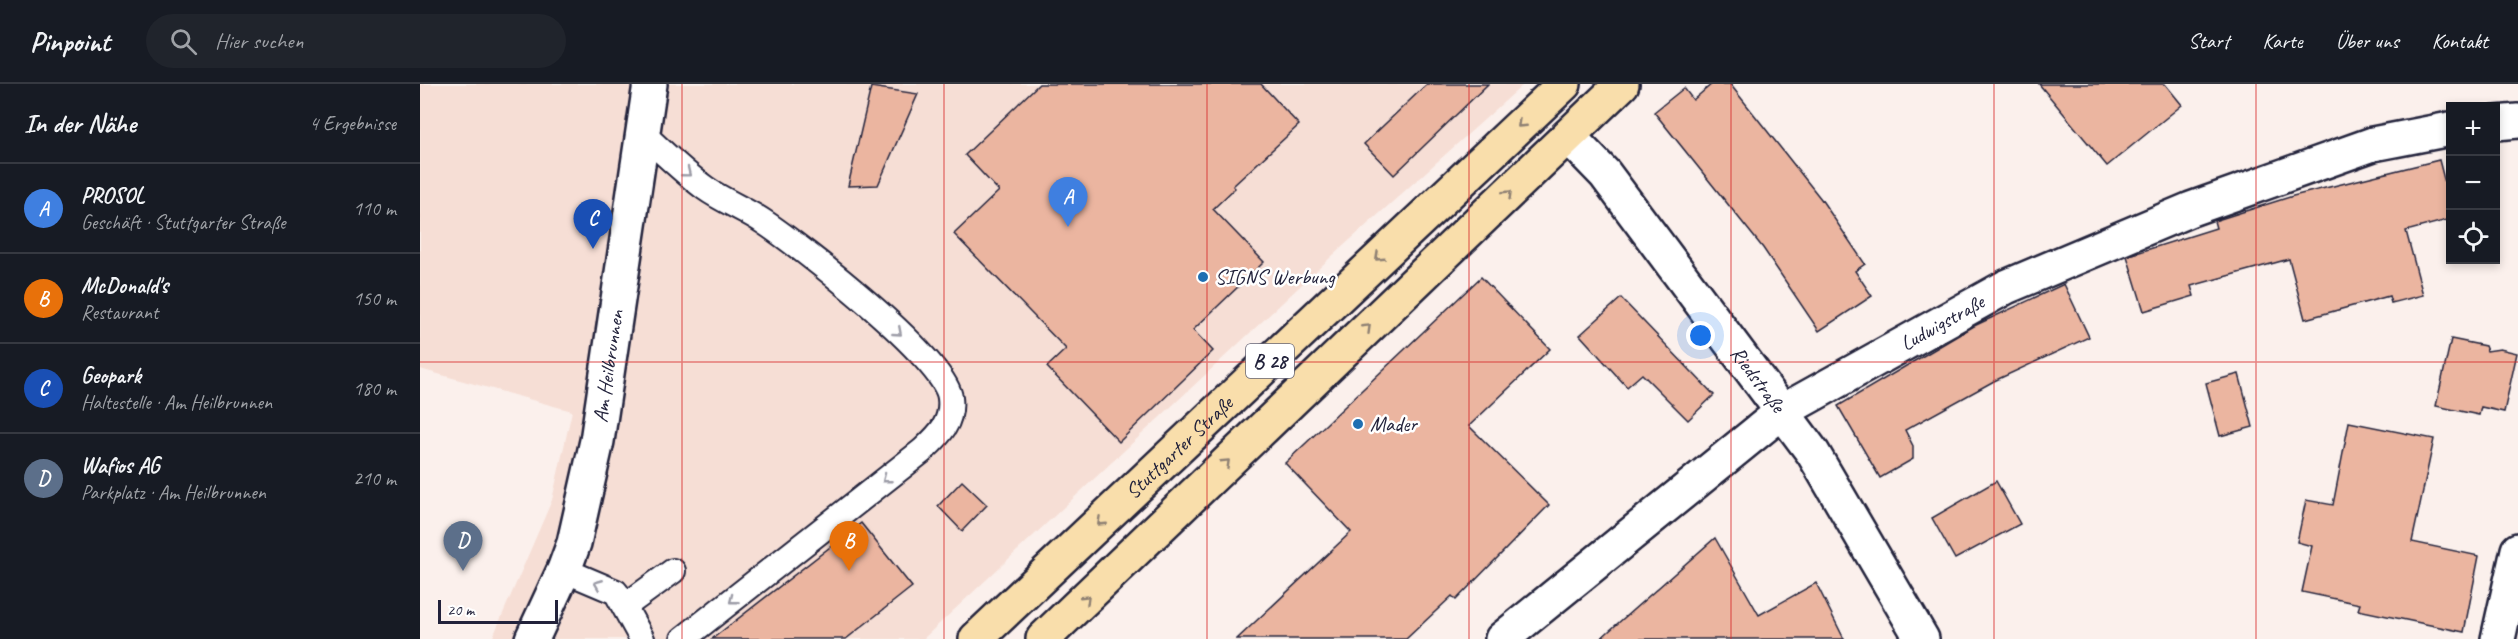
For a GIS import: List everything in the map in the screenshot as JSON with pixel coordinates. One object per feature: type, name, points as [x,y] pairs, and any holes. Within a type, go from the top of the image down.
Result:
[{"type":"main road","name":"Stuttgarter Straße","points":[[976,639],[1564,84]]},
{"type":"main road","name":"Stuttgarter Straße","points":[[1043,639],[1622,84]]},
{"type":"street","name":"Am Heilbrunnen","points":[[532,639],[574,543],[597,441],[650,84]]},
{"type":"street","points":[[2500,123],[2518,121]]},
{"type":"street","name":"Ludwigstraße","points":[[1502,639],[1783,411],[2016,282],[2191,209],[2373,144],[2446,130]]},
{"type":"street","name":"Riedstraße","points":[[1568,136],[1605,174],[1814,453],[1922,639]]},
{"type":"street","points":[[2498,639],[2518,550]]},
{"type":"lane","points":[[643,134],[704,187],[762,220],[826,270],[914,346],[944,381],[950,396],[950,412],[945,430],[922,451],[683,639]]},
{"type":"lane","points":[[564,570],[616,592],[642,639]]},
{"type":"lane","points":[[625,606],[673,571]]},
{"type":"shaded area","points":[[420,84],[1524,84],[1331,257],[923,639],[492,639],[552,500],[572,411],[420,369]]},
{"type":"building","points":[[1039,84],[1261,84],[1299,125],[1233,186],[1235,188],[1213,209],[1264,262],[1193,330],[1213,351],[1119,442],[1047,367],[1066,349],[954,234],[999,191],[965,155]]},
{"type":"building","points":[[1427,84],[1488,84],[1394,175],[1364,144]]},
{"type":"building","points":[[1712,84],[1730,84],[1821,199],[1865,264],[1855,271],[1872,296],[1819,331],[1763,248],[1654,112],[1684,88],[1693,100]]},
{"type":"building","points":[[2039,84],[2165,84],[2182,105],[2107,166]]},
{"type":"building","points":[[871,87],[918,94],[878,185],[848,186]]},
{"type":"building","points":[[2439,160],[2446,187],[2446,220],[2406,231],[2423,295],[2391,303],[2389,296],[2305,319],[2289,259],[2191,286],[2194,296],[2144,311],[2127,256],[2216,228],[2214,221],[2293,196]]},
{"type":"building","points":[[1481,277],[1550,349],[1469,426],[1549,505],[1456,600],[1452,596],[1406,639],[1237,639],[1351,532],[1285,463]]},
{"type":"building","points":[[2064,284],[2089,337],[1994,381],[1905,430],[1913,446],[1913,459],[1880,478],[1838,406],[1974,326]]},
{"type":"building","points":[[1621,298],[1714,395],[1688,420],[1642,374],[1627,387],[1580,335]]},
{"type":"building","points":[[2451,339],[2485,346],[2487,351],[2500,349],[2517,353],[2504,412],[2481,407],[2479,415],[2436,406]]},
{"type":"building","points":[[2239,374],[2253,427],[2220,436],[2206,383]]},
{"type":"building","points":[[2349,422],[2434,439],[2412,542],[2479,556],[2464,632],[2358,610],[2360,604],[2302,592],[2312,546],[2297,542],[2306,500],[2333,505]]},
{"type":"building","points":[[962,481],[987,505],[962,531],[938,506]]},
{"type":"building","points":[[1996,481],[2020,524],[1955,559],[1932,518]]},
{"type":"building","points":[[861,523],[912,587],[846,639],[712,639]]},
{"type":"building","points":[[1715,538],[1759,615],[1816,583],[1844,639],[1600,639]]},
{"type":"place","name":"PROSOL","points":[[1068,227]]},
{"type":"place","name":"Geopark","points":[[593,249]]},
{"type":"place","name":"SIGNS Werbung","points":[[1203,277]]},
{"type":"place","name":"Mader","points":[[1358,424]]},
{"type":"place","name":"Wafios AG","points":[[463,571]]},
{"type":"place","name":"McDonald's","points":[[849,571]]}]
